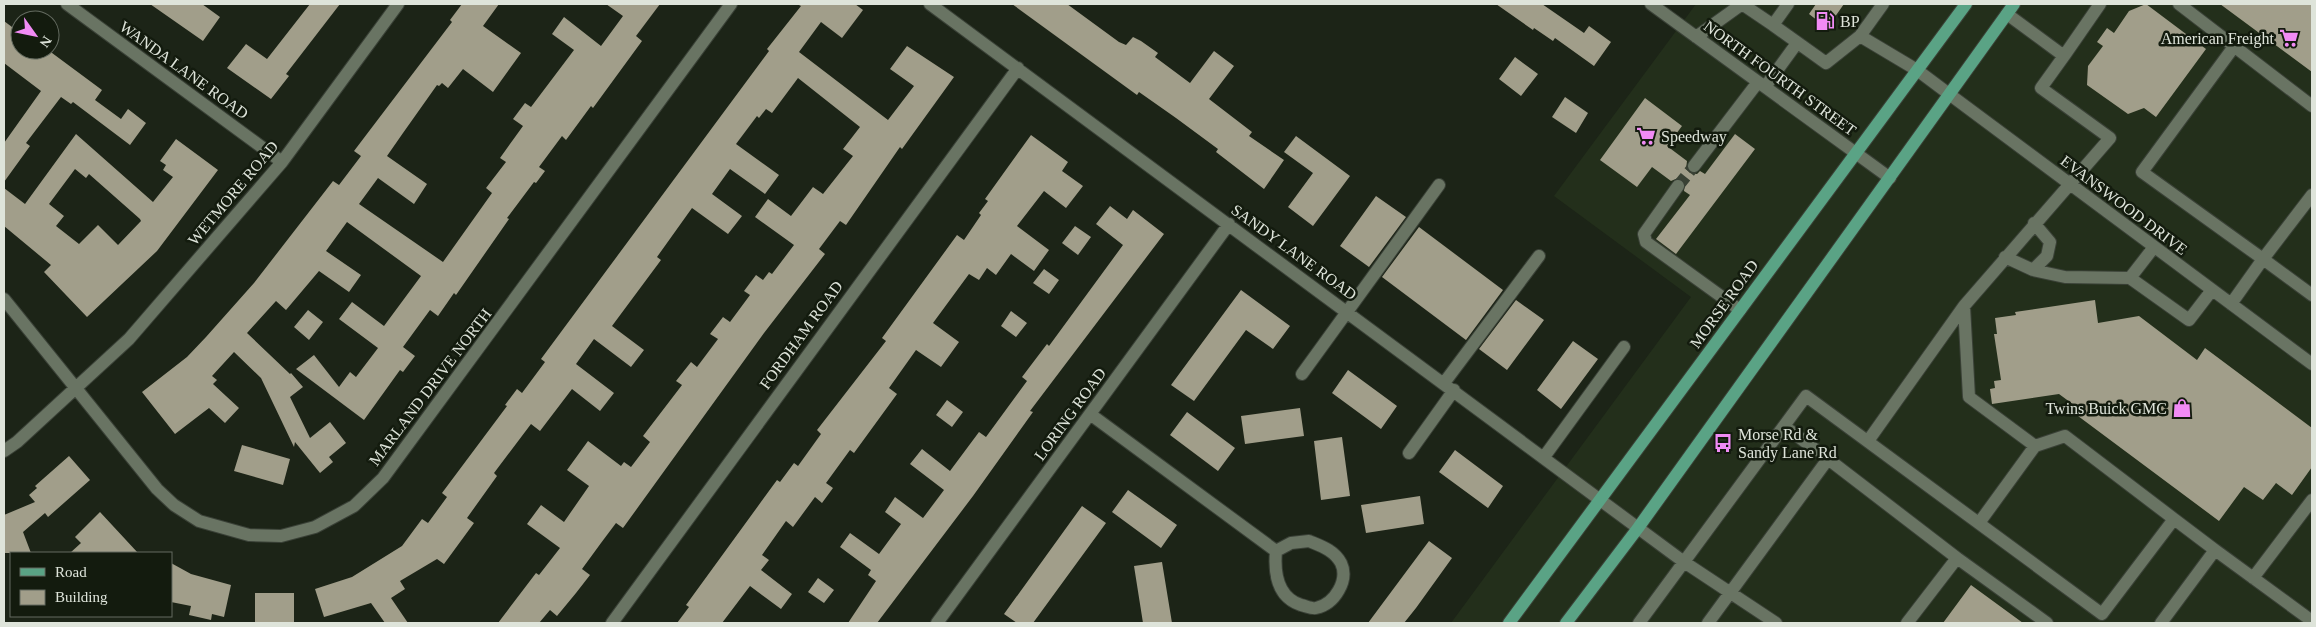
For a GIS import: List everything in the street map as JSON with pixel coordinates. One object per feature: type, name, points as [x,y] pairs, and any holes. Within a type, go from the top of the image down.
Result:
[{"type":"main road","name":"MORSE ROAD","points":[[1509,623],[1854,152],[1966,4]]},
{"type":"main road","points":[[1566,623],[1638,528],[2010,9]]},
{"type":"street","name":"WANDA LANE ROAD","points":[[67,4],[282,162]]},
{"type":"street","name":"WETMORE ROAD","points":[[4,450],[16,442],[129,339],[282,162],[398,4]]},
{"type":"street","name":"MARLAND DRIVE NORTH","points":[[4,299],[157,489],[174,505],[199,521],[249,535],[281,536],[315,527],[354,506],[383,478],[731,4]]},
{"type":"street","name":"SANDY LANE ROAD","points":[[930,4],[1684,562],[1775,623]]},
{"type":"street","name":"NORTH FOURTH STREET","points":[[1651,4],[1890,178]]},
{"type":"street","points":[[1696,37],[1742,4],[1826,63],[1860,36],[1883,4]]},
{"type":"street","points":[[1773,25],[1788,4]]},
{"type":"street","points":[[1868,441],[1964,306],[2004,257],[2110,138],[2041,88],[2100,4]]},
{"type":"street","points":[[2179,4],[2233,48],[2312,106]]},
{"type":"street","points":[[2010,9],[2064,56]]},
{"type":"street","name":"EVANSWOOD DRIVE","points":[[1860,36],[1917,70],[2312,364]]},
{"type":"street","points":[[1694,166],[1797,43]]},
{"type":"street","points":[[2233,48],[2142,172],[2312,295]]},
{"type":"street","name":"FORDHAM ROAD","points":[[612,623],[1018,68]]},
{"type":"street","points":[[1302,374],[1439,185]]},
{"type":"street","points":[[1678,186],[1644,234],[1646,242],[1740,310]]},
{"type":"street","points":[[2231,304],[2312,194]]},
{"type":"street","points":[[2033,270],[2047,256],[2050,242],[2034,223]]},
{"type":"street","name":"LORING ROAD","points":[[937,623],[1229,224]]},
{"type":"street","points":[[2130,278],[2154,248]]},
{"type":"street","points":[[1409,453],[1449,387],[1539,256]]},
{"type":"street","points":[[2004,257],[2033,270],[2065,277],[2130,278],[2188,320],[2212,290]]},
{"type":"street","points":[[1964,306],[1969,397],[2035,446]]},
{"type":"street","points":[[1544,457],[1624,347]]},
{"type":"street","points":[[1639,623],[1806,396],[2102,614],[2174,519]]},
{"type":"street","points":[[1090,414],[1276,551]]},
{"type":"street","points":[[1784,426],[1957,558],[2047,623]]},
{"type":"street","points":[[1979,523],[2035,446],[2065,436],[2312,622]]},
{"type":"street","points":[[1708,623],[1828,459]]},
{"type":"street","points":[[2253,578],[2312,500]]},
{"type":"street","points":[[1291,542],[1309,542],[1327,548],[1340,562],[1344,577],[1338,593],[1327,603],[1315,608],[1298,604],[1282,593],[1274,571],[1276,551],[1291,542]]},
{"type":"street","points":[[2160,623],[2215,550]]},
{"type":"street","points":[[1907,623],[1957,558]]},
{"type":"shaded area","points":[[1696,4],[2312,4],[2312,623],[1451,623],[1691,297],[1554,196]]},
{"type":"building","points":[[150,4],[202,4],[220,17],[203,41]]},
{"type":"building","points":[[310,4],[340,4],[286,74],[289,76],[271,99],[227,68],[246,44],[267,59]]},
{"type":"building","points":[[462,4],[499,4],[483,26],[521,53],[493,92],[463,69],[448,88],[442,83],[439,86],[437,85],[387,156],[427,184],[414,204],[378,178],[359,204],[443,262],[492,193],[486,188],[506,162],[500,158],[523,126],[513,119],[525,103],[531,107],[574,50],[552,34],[564,17],[601,46],[623,16],[606,4],[660,4],[636,36],[642,41],[593,108],[591,106],[566,140],[562,136],[539,167],[545,171],[536,183],[534,182],[507,218],[509,219],[456,295],[454,293],[438,316],[430,310],[403,347],[415,356],[403,372],[400,370],[364,420],[296,369],[314,355],[339,387],[350,372],[356,377],[378,348],[339,319],[352,302],[384,326],[421,276],[347,222],[326,251],[361,275],[349,292],[319,271],[286,310],[276,301],[247,333],[291,373],[303,387],[290,397],[310,438],[330,422],[346,443],[329,457],[333,462],[320,473],[295,442],[294,447],[261,378],[234,352],[212,376],[217,380],[213,384],[239,408],[225,423],[209,408],[175,434],[142,392],[187,357],[254,283],[333,181],[339,185],[361,156],[354,151],[452,22],[450,20]]},
{"type":"building","points":[[797,4],[855,4],[863,10],[842,38],[821,22],[799,52],[888,120],[914,86],[890,69],[907,46],[954,77],[902,149],[900,147],[846,225],[840,221],[819,249],[825,254],[764,333],[623,528],[616,523],[601,543],[582,569],[590,575],[557,616],[550,610],[539,623],[498,623],[536,573],[539,575],[560,548],[527,524],[541,505],[564,522],[589,486],[567,470],[588,441],[621,466],[624,462],[631,467],[650,442],[643,436],[682,385],[676,381],[691,362],[697,367],[718,339],[710,334],[723,317],[730,322],[750,295],[744,291],[756,275],[763,280],[769,272],[772,274],[794,245],[755,217],[768,199],[791,216],[813,187],[823,194],[853,156],[843,149],[860,127],[798,78],[772,113],[766,109],[759,118],[757,116],[736,144],[779,175],[765,194],[730,169],[712,194],[742,216],[728,234],[692,208],[657,257],[661,260],[612,326],[644,350],[631,367],[594,339],[576,364],[614,393],[600,411],[572,389],[540,431],[531,424],[494,473],[497,476],[467,518],[474,523],[444,564],[437,559],[400,581],[405,589],[391,598],[408,623],[385,623],[371,603],[324,617],[315,589],[352,577],[402,546],[422,519],[428,523],[447,497],[442,493],[507,406],[505,405],[517,389],[522,393],[545,362],[541,359],[769,51],[767,49],[801,6]]},
{"type":"building","points":[[1012,4],[1067,4],[1119,42],[1126,45],[1133,37],[1141,41],[1158,53],[1155,57],[1190,83],[1214,51],[1234,66],[1209,99],[1252,132],[1249,136],[1284,160],[1264,189],[1216,152],[1218,149],[1176,118],[1139,92],[1137,95]]},
{"type":"building","points":[[1496,4],[1542,4],[1584,33],[1589,26],[1611,42],[1594,66],[1555,38],[1553,41],[1534,28],[1533,30]]},
{"type":"building","name":"BP","points":[[1816,4],[1844,4],[1827,28],[1809,14]]},
{"type":"building","points":[[2146,4],[2206,49],[2156,117],[2144,108],[2128,114],[2087,85],[2088,66],[2103,46],[2097,42],[2107,28],[2114,33],[2129,11]]},
{"type":"building","name":"American Freight","points":[[2220,4],[2312,4],[2312,72]]},
{"type":"building","points":[[4,21],[10,26],[10,60],[60,59],[102,90],[95,100],[121,119],[128,109],[146,123],[130,145],[73,102],[71,104],[61,97],[26,143],[30,146],[4,182],[4,143],[41,91],[4,63]]},
{"type":"building","points":[[1515,57],[1538,74],[1521,96],[1499,79]]},
{"type":"building","points":[[1565,97],[1588,113],[1576,133],[1552,117]]},
{"type":"building","points":[[1645,98],[1682,126],[1667,146],[1687,161],[1686,169],[1690,173],[1697,174],[1700,171],[1705,174],[1735,134],[1755,149],[1676,254],[1656,239],[1690,195],[1684,191],[1685,182],[1678,178],[1671,181],[1652,167],[1637,187],[1600,160]]},
{"type":"building","points":[[76,134],[153,202],[173,177],[163,170],[166,165],[160,161],[176,139],[218,170],[157,251],[87,317],[44,272],[51,265],[4,226],[4,188],[25,204]],"holes":[[[75,169],[86,178],[89,174],[141,221],[118,245],[98,225],[79,244],[56,226],[64,216],[49,204]]]},
{"type":"building","points":[[1031,135],[1068,162],[1062,171],[1083,186],[1066,208],[1044,191],[1017,226],[1049,250],[1034,271],[1011,254],[996,275],[987,268],[979,280],[969,274],[933,323],[959,342],[941,367],[916,350],[889,388],[897,394],[854,453],[850,450],[826,483],[833,488],[822,503],[815,497],[793,527],[786,521],[762,555],[769,560],[761,570],[792,594],[781,609],[750,586],[722,623],[677,623],[689,607],[686,605],[777,480],[780,482],[794,463],[798,466],[821,434],[817,430],[886,341],[882,338],[957,235],[964,240],[981,215],[979,213],[988,201],[985,199]]},
{"type":"building","points":[[1296,136],[1350,176],[1313,226],[1288,207],[1313,173],[1284,152]]},
{"type":"building","points":[[1376,196],[1406,217],[1369,267],[1340,246]]},
{"type":"building","points":[[1110,206],[1127,219],[1133,210],[1164,234],[1030,411],[1033,412],[973,496],[877,623],[848,623],[876,581],[868,575],[871,570],[840,547],[850,533],[879,554],[901,524],[885,512],[895,497],[923,518],[944,490],[910,464],[922,449],[950,471],[979,432],[986,437],[1027,381],[1022,377],[1047,344],[1049,346],[1123,245],[1096,224]]},
{"type":"building","points":[[1075,226],[1091,237],[1078,255],[1062,243]]},
{"type":"building","points":[[1419,227],[1503,290],[1466,340],[1382,277]]},
{"type":"building","points":[[1044,269],[1059,280],[1049,294],[1033,283]]},
{"type":"building","points":[[1241,290],[1290,326],[1273,349],[1246,330],[1194,401],[1171,385]]},
{"type":"building","points":[[1516,300],[1544,320],[1507,370],[1479,349]]},
{"type":"building","name":"Twins Buick GMC","points":[[2095,300],[2098,323],[2139,316],[2197,360],[2205,348],[2312,428],[2312,467],[2292,495],[2276,483],[2263,500],[2244,487],[2219,521],[2078,416],[2082,411],[2059,394],[1992,404],[1990,389],[1995,388],[1994,381],[2001,380],[1994,334],[1997,334],[1995,318],[2016,315],[2015,312]]},
{"type":"building","points":[[308,310],[323,322],[309,340],[294,327]]},
{"type":"building","points":[[1011,311],[1027,323],[1016,337],[1001,326]]},
{"type":"building","points":[[1573,341],[1598,359],[1561,409],[1537,390]]},
{"type":"building","points":[[1348,370],[1397,406],[1381,429],[1332,393]]},
{"type":"building","points":[[947,400],[963,412],[952,427],[936,415]]},
{"type":"building","points":[[1300,408],[1304,436],[1245,444],[1241,416]]},
{"type":"building","points":[[1187,412],[1235,448],[1218,471],[1170,435]]},
{"type":"building","points":[[1342,437],[1350,496],[1321,500],[1314,441]]},
{"type":"building","points":[[242,445],[290,459],[283,485],[234,471]]},
{"type":"building","points":[[1455,450],[1503,486],[1488,508],[1439,472]]},
{"type":"building","points":[[69,456],[90,480],[48,517],[45,513],[23,532],[31,552],[4,553],[4,515],[35,502],[29,495],[37,488],[35,486]]},
{"type":"building","points":[[1128,490],[1177,525],[1161,548],[1112,512]]},
{"type":"building","points":[[1420,496],[1424,524],[1366,533],[1361,505]]},
{"type":"building","points":[[1082,506],[1106,523],[1033,623],[1017,623],[1004,614]]},
{"type":"building","points":[[100,512],[137,552],[71,552],[81,543],[75,537]]},
{"type":"building","points":[[1429,541],[1452,558],[1416,608],[1404,623],[1368,623]]},
{"type":"building","points":[[1162,562],[1172,623],[1143,623],[1134,566]]},
{"type":"building","points":[[172,564],[191,574],[231,585],[224,617],[212,614],[211,620],[189,615],[191,606],[172,602]]},
{"type":"building","points":[[818,578],[834,590],[824,603],[808,592]]},
{"type":"building","points":[[1971,585],[2023,623],[1943,623]]},
{"type":"building","points":[[255,593],[294,593],[294,623],[255,623]]},
{"type":"tunnel","points":[[1678,186],[1694,166]]},
{"type":"place","name":"BP","points":[[1825,21]]},
{"type":"place","name":"American Freight","points":[[2289,38]]},
{"type":"place","name":"Speedway","points":[[1646,136]]},
{"type":"place","name":"Twins Buick GMC","points":[[2182,408]]},
{"type":"place","name":"Morse Rd & Sandy Lane Rd","points":[[1723,443]]}]
